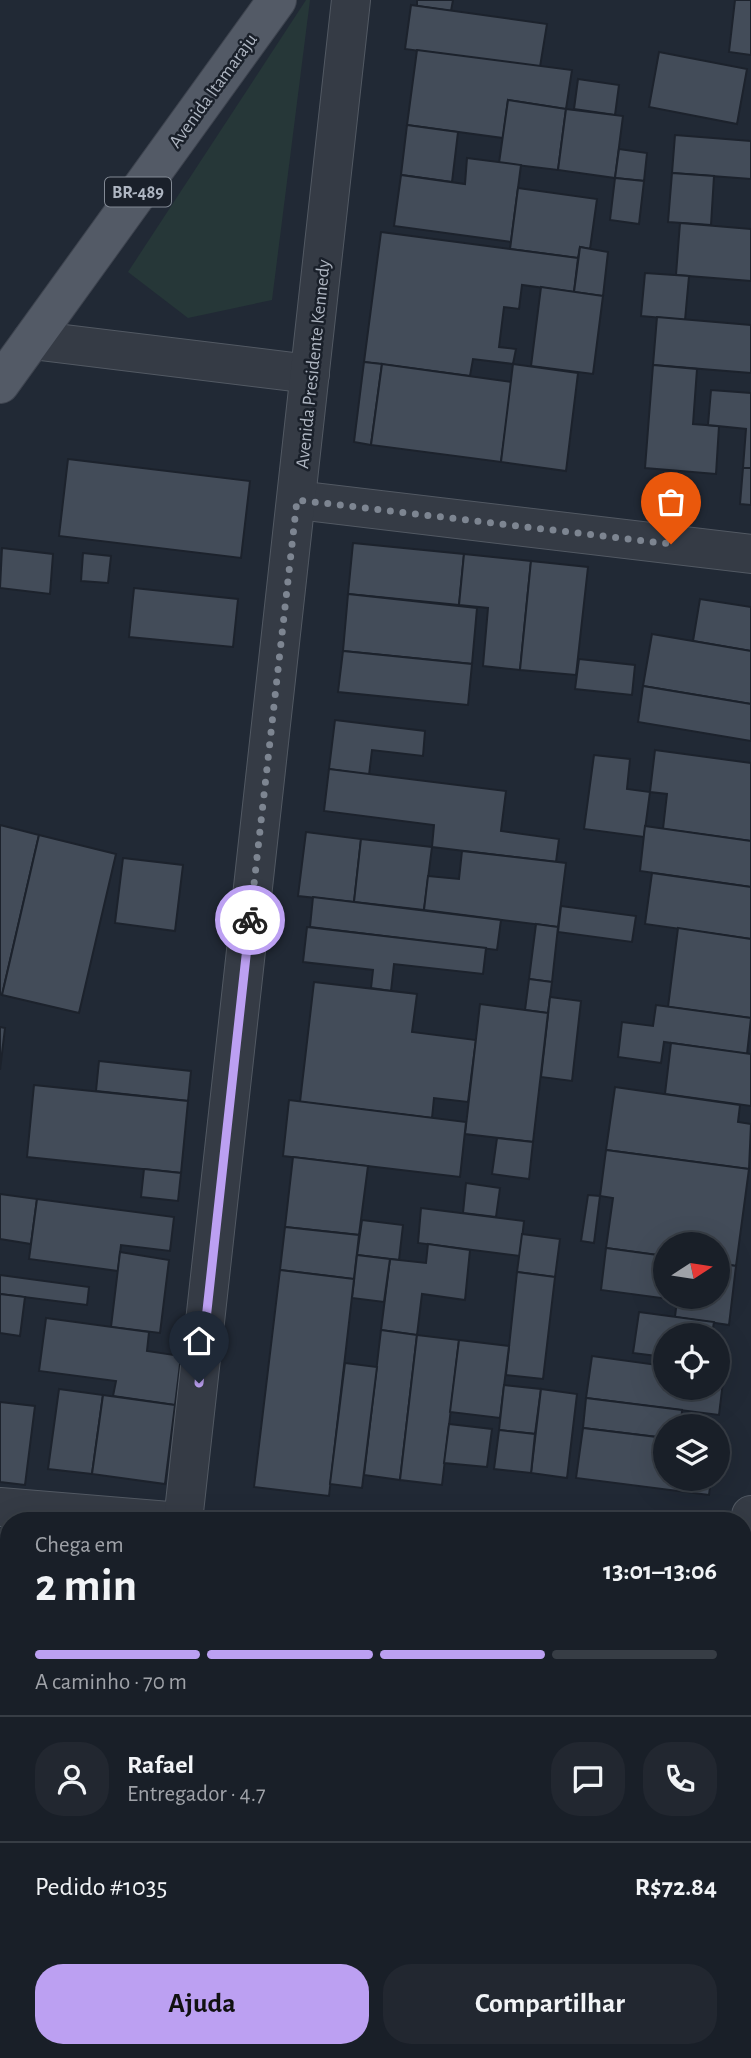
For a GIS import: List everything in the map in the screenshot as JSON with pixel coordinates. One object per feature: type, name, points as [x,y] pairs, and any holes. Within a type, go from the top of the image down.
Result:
[{"type":"main road","name":"Avenida Itamaraju","points":[[0,384],[277,0]]},
{"type":"street","name":"Avenida Presidente Kennedy","points":[[184,1512],[351,0]]},
{"type":"street","points":[[33,340],[310,374]]},
{"type":"street","points":[[297,500],[751,554]]},
{"type":"street","points":[[0,1507],[60,1512]]},
{"type":"shaded area","points":[[306,0],[310,0],[272,300],[188,318],[128,272]]},
{"type":"building","points":[[417,0],[453,0],[451,11],[417,6]]},
{"type":"building","points":[[735,0],[751,0],[751,55],[729,52]]},
{"type":"building","points":[[411,5],[547,24],[540,67],[405,49]]},
{"type":"building","points":[[417,50],[572,70],[566,109],[508,100],[503,138],[407,125]]},
{"type":"building","points":[[659,52],[747,69],[737,124],[649,107]]},
{"type":"building","points":[[578,79],[619,85],[615,115],[574,109]]},
{"type":"building","points":[[508,100],[566,109],[558,170],[499,163]]},
{"type":"building","points":[[566,109],[623,116],[615,178],[558,170]]},
{"type":"building","points":[[407,125],[458,132],[452,182],[401,175]]},
{"type":"building","points":[[675,135],[751,141],[751,179],[672,173]]},
{"type":"building","points":[[619,149],[647,153],[644,181],[615,178]]},
{"type":"building","points":[[467,158],[521,165],[511,242],[394,226],[401,175],[465,184]]},
{"type":"building","points":[[672,173],[714,176],[711,225],[668,222]]},
{"type":"building","points":[[615,178],[644,181],[639,224],[610,220]]},
{"type":"building","points":[[518,188],[597,199],[590,249],[580,247],[578,258],[510,249]]},
{"type":"building","points":[[680,223],[751,229],[751,281],[676,275]]},
{"type":"building","points":[[381,232],[578,258],[574,292],[522,285],[519,309],[504,307],[499,347],[516,349],[513,364],[473,359],[470,376],[364,362]]},
{"type":"building","points":[[580,247],[608,252],[603,296],[574,292]]},
{"type":"building","points":[[645,273],[689,276],[685,320],[641,316]]},
{"type":"building","points":[[541,287],[603,296],[593,374],[531,366]]},
{"type":"building","points":[[657,317],[751,325],[751,373],[653,365]]},
{"type":"building","points":[[364,362],[382,364],[371,445],[354,442]]},
{"type":"building","points":[[382,364],[512,382],[501,462],[371,445]]},
{"type":"building","points":[[513,364],[578,373],[566,471],[501,462]]},
{"type":"building","points":[[653,365],[697,369],[693,424],[719,426],[716,474],[645,468]]},
{"type":"building","points":[[711,390],[751,393],[751,468],[743,468],[746,429],[708,425]]},
{"type":"building","points":[[68,459],[250,481],[241,558],[59,536]]},
{"type":"building","points":[[743,468],[751,468],[751,505],[740,504]]},
{"type":"building","points":[[353,543],[464,554],[459,605],[348,594]]},
{"type":"building","points":[[2,548],[53,554],[50,594],[0,588]]},
{"type":"building","points":[[83,553],[111,556],[108,583],[81,581]]},
{"type":"building","points":[[464,554],[531,561],[520,670],[483,666],[488,608],[459,605]]},
{"type":"building","points":[[531,561],[588,567],[576,675],[520,670]]},
{"type":"building","points":[[134,588],[238,599],[233,647],[129,637]]},
{"type":"building","points":[[348,594],[477,608],[472,664],[343,651]]},
{"type":"building","points":[[700,599],[751,607],[751,651],[693,641]]},
{"type":"building","points":[[652,634],[751,651],[751,704],[643,686]]},
{"type":"building","points":[[343,651],[472,664],[468,705],[338,692]]},
{"type":"building","points":[[579,659],[635,665],[632,695],[575,689]]},
{"type":"building","points":[[643,686],[751,704],[751,741],[638,722]]},
{"type":"building","points":[[335,720],[425,731],[423,756],[372,750],[369,775],[329,769]]},
{"type":"building","points":[[655,750],[751,763],[751,841],[663,829],[667,794],[650,792]]},
{"type":"building","points":[[594,755],[630,759],[627,789],[650,792],[644,837],[584,829]]},
{"type":"building","points":[[329,769],[506,791],[501,831],[559,839],[556,862],[432,847],[434,825],[324,811]]},
{"type":"building","points":[[0,825],[39,835],[2,995],[0,994]]},
{"type":"building","points":[[645,826],[751,841],[751,887],[640,871]]},
{"type":"building","points":[[306,832],[361,839],[354,902],[298,896]]},
{"type":"building","points":[[39,835],[116,854],[79,1013],[2,995]]},
{"type":"building","points":[[361,839],[432,847],[424,910],[354,902]]},
{"type":"building","points":[[462,851],[566,863],[558,927],[424,910],[428,876],[459,879]]},
{"type":"building","points":[[123,858],[183,865],[175,931],[115,923]]},
{"type":"building","points":[[652,873],[751,887],[751,939],[645,924]]},
{"type":"building","points":[[313,897],[501,920],[497,950],[310,927]]},
{"type":"building","points":[[561,906],[636,916],[632,942],[558,932]]},
{"type":"building","points":[[536,924],[558,927],[552,982],[529,979]]},
{"type":"building","points":[[307,927],[486,948],[483,974],[394,964],[391,991],[371,988],[373,970],[303,962]]},
{"type":"building","points":[[678,928],[751,939],[751,1018],[668,1007]]},
{"type":"building","points":[[529,979],[552,982],[548,1013],[525,1010]]},
{"type":"building","points":[[314,982],[417,994],[412,1032],[476,1040],[468,1102],[434,1098],[432,1118],[300,1102]]},
{"type":"building","points":[[550,997],[581,1001],[572,1081],[541,1077]]},
{"type":"building","points":[[480,1004],[548,1013],[533,1142],[465,1134]]},
{"type":"building","points":[[656,1005],[751,1018],[747,1054],[664,1042],[661,1063],[618,1057],[622,1022],[653,1026]]},
{"type":"building","points":[[0,1027],[5,1028],[0,1070]]},
{"type":"building","points":[[671,1043],[751,1054],[751,1106],[665,1094]]},
{"type":"building","points":[[99,1061],[191,1071],[188,1101],[96,1091]]},
{"type":"building","points":[[34,1085],[188,1101],[181,1173],[27,1157]]},
{"type":"building","points":[[615,1087],[740,1105],[738,1122],[751,1124],[749,1169],[606,1150]]},
{"type":"building","points":[[289,1100],[466,1122],[460,1177],[283,1156]]},
{"type":"building","points":[[497,1138],[533,1142],[529,1179],[492,1174]]},
{"type":"building","points":[[606,1150],[749,1169],[736,1266],[730,1265],[730,1232],[653,1232],[653,1254],[606,1248],[613,1198],[600,1196]]},
{"type":"building","points":[[293,1157],[368,1166],[359,1235],[285,1227]]},
{"type":"building","points":[[144,1169],[181,1173],[178,1201],[141,1197]]},
{"type":"building","points":[[466,1183],[500,1188],[496,1217],[463,1213]]},
{"type":"building","points":[[0,1194],[37,1199],[31,1244],[0,1239]]},
{"type":"building","points":[[588,1195],[600,1196],[594,1243],[581,1241]]},
{"type":"building","points":[[37,1199],[174,1217],[170,1251],[121,1245],[118,1271],[29,1259]]},
{"type":"building","points":[[421,1208],[524,1221],[520,1256],[418,1243]]},
{"type":"building","points":[[362,1220],[403,1225],[399,1260],[357,1255]]},
{"type":"building","points":[[285,1227],[359,1235],[354,1279],[280,1270]]},
{"type":"building","points":[[522,1234],[560,1239],[555,1277],[517,1272]]},
{"type":"building","points":[[428,1244],[470,1250],[465,1300],[422,1294],[417,1335],[381,1330],[390,1259],[426,1263]]},
{"type":"building","points":[[606,1248],[653,1254],[653,1297],[601,1290]]},
{"type":"building","points":[[120,1252],[169,1260],[160,1333],[111,1327]]},
{"type":"building","points":[[357,1255],[390,1259],[384,1302],[352,1298]]},
{"type":"building","points":[[730,1265],[736,1266],[729,1323],[675,1317],[676,1309],[730,1309]]},
{"type":"building","points":[[280,1270],[354,1279],[329,1496],[254,1487]]},
{"type":"building","points":[[517,1272],[555,1277],[543,1379],[506,1375]]},
{"type":"building","points":[[0,1275],[89,1287],[87,1305],[0,1294]]},
{"type":"building","points":[[0,1294],[25,1297],[20,1336],[0,1333]]},
{"type":"building","points":[[639,1312],[714,1322],[653,1323],[653,1356],[633,1353]]},
{"type":"building","points":[[46,1318],[149,1332],[147,1351],[181,1356],[175,1405],[113,1396],[116,1381],[39,1371]]},
{"type":"building","points":[[381,1330],[417,1335],[400,1480],[364,1475]]},
{"type":"building","points":[[417,1335],[459,1340],[442,1485],[400,1480]]},
{"type":"building","points":[[459,1340],[509,1346],[500,1418],[450,1412]]},
{"type":"building","points":[[592,1356],[653,1364],[653,1400],[721,1400],[719,1414],[711,1414],[586,1398]]},
{"type":"building","points":[[345,1363],[377,1367],[362,1488],[330,1484]]},
{"type":"building","points":[[504,1385],[541,1389],[535,1434],[499,1430]]},
{"type":"building","points":[[59,1389],[103,1395],[92,1474],[48,1469]]},
{"type":"building","points":[[541,1389],[577,1394],[567,1478],[531,1473]]},
{"type":"building","points":[[103,1395],[175,1405],[165,1484],[92,1474]]},
{"type":"building","points":[[586,1398],[682,1410],[682,1414],[653,1414],[653,1437],[583,1428]]},
{"type":"building","points":[[0,1402],[35,1406],[25,1485],[0,1482]]},
{"type":"building","points":[[449,1424],[492,1429],[487,1467],[444,1463]]},
{"type":"building","points":[[583,1428],[653,1437],[653,1488],[576,1478]]},
{"type":"building","points":[[499,1430],[535,1434],[531,1473],[494,1469]]},
{"type":"building","points":[[678,1491],[710,1491],[709,1495]]},
{"type":"way so far","points":[[250,920],[297,500],[671,544]]},
{"type":"route","points":[[199,1383],[250,920]]}]
